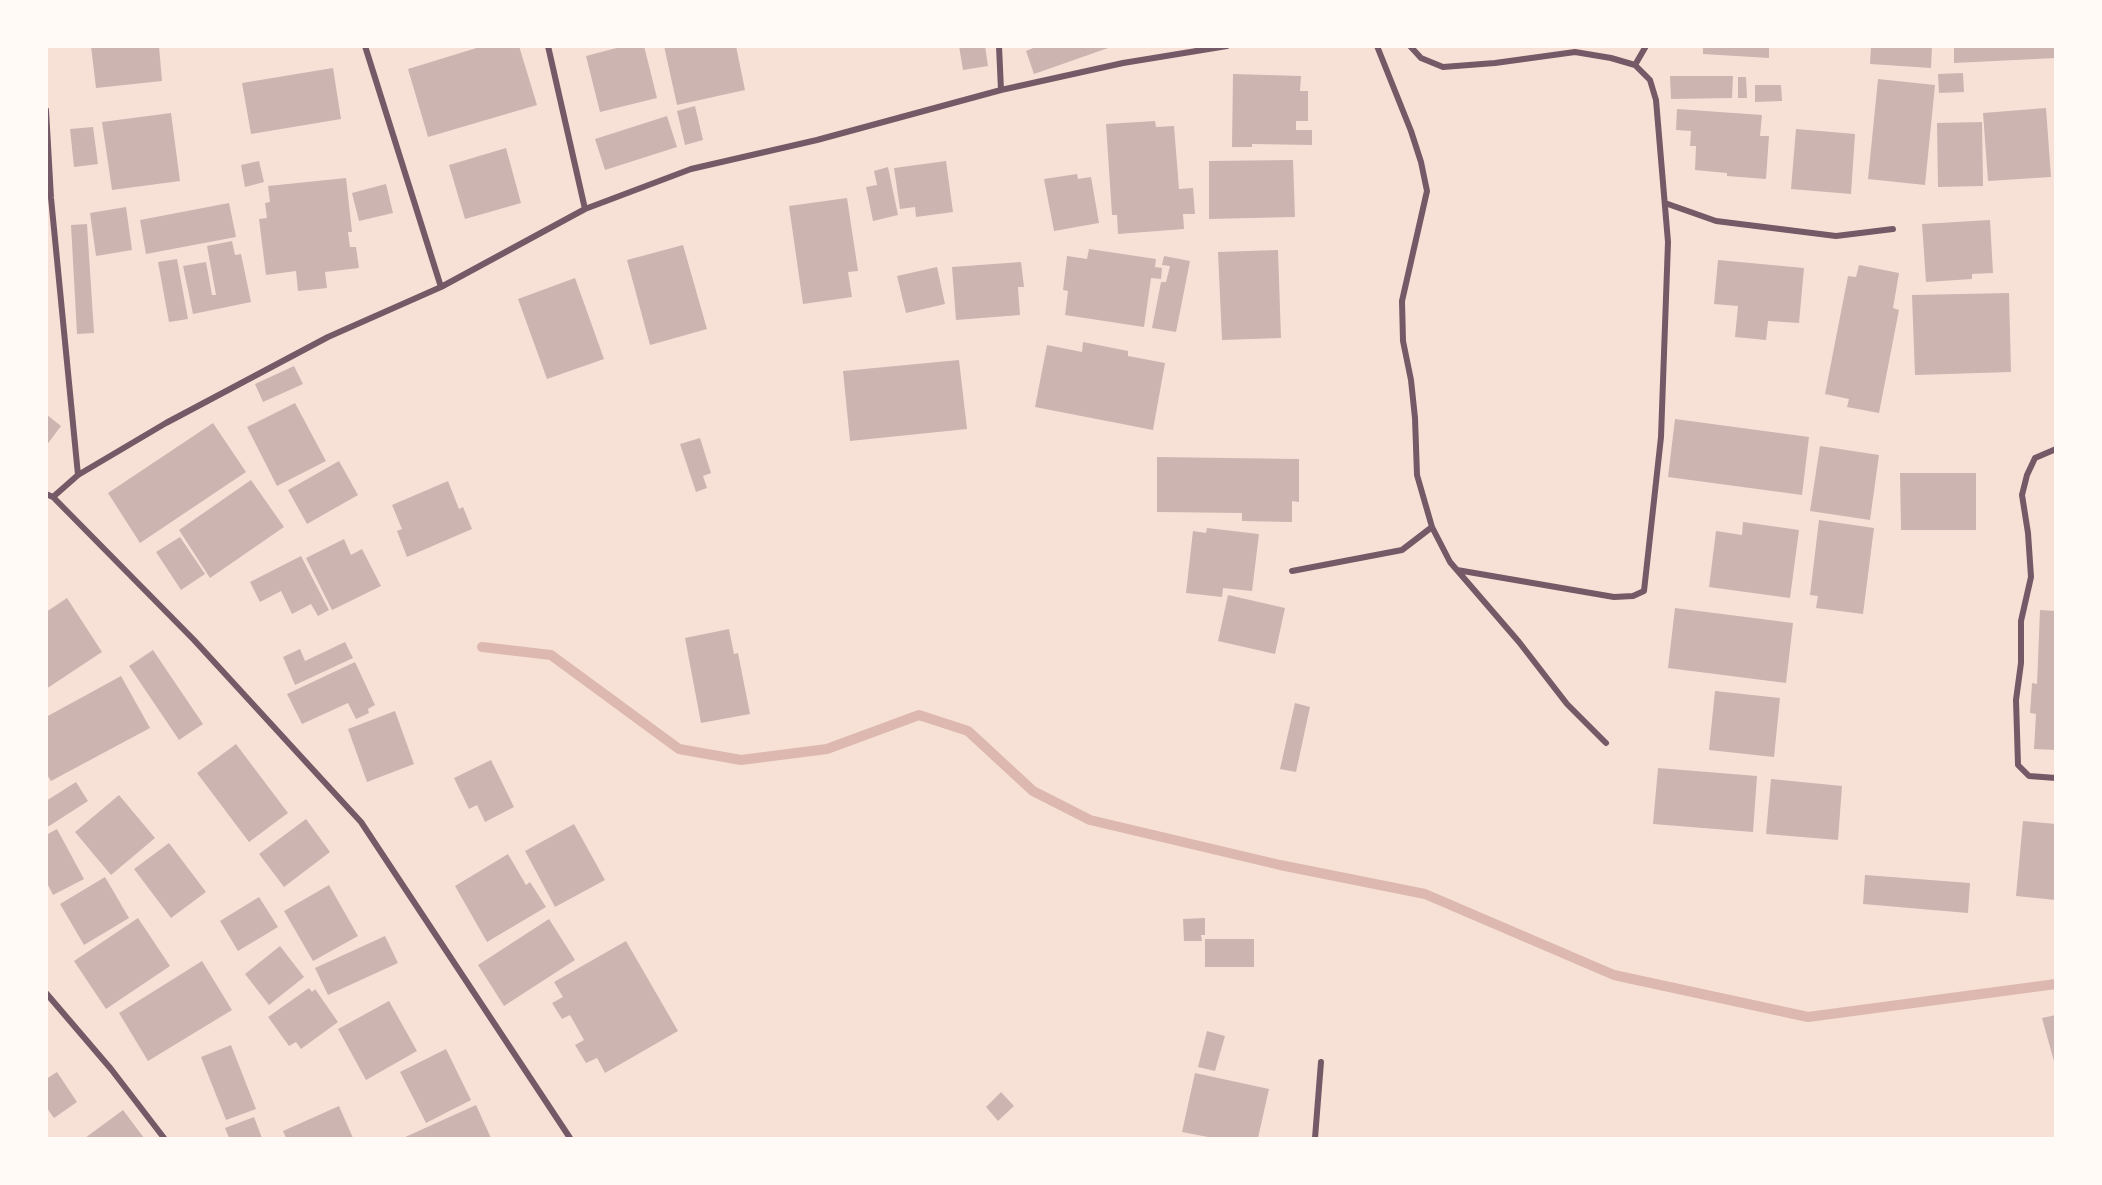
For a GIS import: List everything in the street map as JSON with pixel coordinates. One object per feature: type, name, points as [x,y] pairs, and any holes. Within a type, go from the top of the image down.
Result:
[{"type":"street","points":[[365,46],[441,287]]},
{"type":"street","points":[[548,46],[585,209]]},
{"type":"street","points":[[999,46],[1000,90]]},
{"type":"street","points":[[54,497],[78,475],[166,423],[318,343],[441,287],[585,209],[691,169],[817,140],[1000,90],[1123,63],[1227,46]]},
{"type":"street","points":[[1377,46],[1411,130],[1427,191],[1402,301],[1403,340],[1411,380],[1415,418],[1417,475],[1432,527],[1450,562],[1519,642],[1567,704],[1606,742]]},
{"type":"street","points":[[1410,46],[1421,58],[1443,67],[1495,63],[1575,52],[1611,58],[1635,65],[1650,80],[1656,100],[1668,242],[1661,437],[1644,591],[1633,596],[1614,597],[1457,570]]},
{"type":"street","points":[[1635,65],[1646,46]]},
{"type":"street","points":[[46,110],[51,198],[78,475]]},
{"type":"street","points":[[1665,203],[1716,221],[1836,236],[1893,229]]},
{"type":"street","points":[[2055,448],[2036,458],[2026,474],[2022,495],[2028,533],[2031,577],[2021,621],[2021,663],[2016,699],[2018,765],[2029,776],[2055,778]]},
{"type":"street","points":[[46,494],[54,497],[194,640],[361,822],[570,1138]]},
{"type":"street","points":[[1292,571],[1402,550],[1432,527]]},
{"type":"street","points":[[46,993],[111,1069],[164,1138]]},
{"type":"street","points":[[1315,1138],[1321,1062]]},
{"type":"building","points":[[91,46],[159,46],[162,81],[96,88]]},
{"type":"building","points":[[483,46],[519,46],[537,105],[428,137],[408,69]]},
{"type":"building","points":[[624,46],[644,46],[657,98],[600,112],[586,56]]},
{"type":"building","points":[[664,46],[736,46],[745,90],[677,105]]},
{"type":"building","points":[[959,46],[985,46],[988,66],[963,70]]},
{"type":"building","points":[[1038,46],[1111,47],[1034,74],[1026,51]]},
{"type":"building","points":[[1703,46],[1769,46],[1769,58],[1703,54]]},
{"type":"building","points":[[1871,46],[1932,46],[1931,68],[1870,64]]},
{"type":"building","points":[[1954,46],[2056,46],[2056,58],[1954,63]]},
{"type":"building","points":[[333,68],[341,119],[251,134],[242,83]]},
{"type":"building","points":[[1963,73],[1964,92],[1939,93],[1938,74]]},
{"type":"building","points":[[1233,74],[1301,76],[1300,91],[1308,91],[1308,121],[1296,121],[1296,130],[1312,130],[1312,145],[1252,144],[1252,147],[1232,147]]},
{"type":"building","points":[[1670,76],[1733,76],[1732,98],[1671,99]]},
{"type":"building","points":[[1738,77],[1746,77],[1747,98],[1738,98]]},
{"type":"building","points":[[1878,79],[1935,85],[1925,185],[1868,179]]},
{"type":"building","points":[[1755,85],[1781,85],[1782,101],[1755,102]]},
{"type":"building","points":[[695,106],[703,140],[685,145],[677,111]]},
{"type":"building","points":[[2046,108],[2051,177],[1988,181],[1983,113]]},
{"type":"building","points":[[1677,109],[1762,115],[1760,136],[1769,136],[1766,179],[1727,176],[1727,173],[1695,170],[1696,146],[1690,146],[1691,131],[1676,130]]},
{"type":"building","points":[[171,113],[180,181],[112,190],[102,122]]},
{"type":"building","points":[[667,116],[677,147],[605,170],[595,139]]},
{"type":"building","points":[[1155,121],[1156,127],[1174,126],[1179,189],[1193,188],[1195,214],[1183,214],[1184,229],[1118,234],[1117,215],[1112,215],[1106,124]]},
{"type":"building","points":[[1982,122],[1983,186],[1938,187],[1937,123]]},
{"type":"building","points":[[93,127],[98,164],[74,167],[70,129]]},
{"type":"building","points":[[1796,129],[1855,134],[1851,194],[1791,189]]},
{"type":"building","points":[[506,148],[521,203],[465,219],[449,165]]},
{"type":"building","points":[[1293,160],[1295,217],[1209,219],[1209,161]]},
{"type":"building","points":[[259,161],[264,182],[245,187],[241,165]]},
{"type":"building","points":[[946,161],[953,212],[916,217],[915,207],[900,209],[894,168]]},
{"type":"building","points":[[888,167],[898,215],[873,221],[866,187],[877,185],[874,171]]},
{"type":"building","points":[[1077,174],[1078,179],[1091,177],[1099,223],[1054,231],[1044,179]]},
{"type":"building","points":[[346,178],[352,232],[348,232],[350,247],[356,247],[359,268],[325,272],[327,288],[298,291],[296,271],[266,275],[259,219],[267,218],[265,203],[270,202],[268,186]]},
{"type":"building","points":[[386,184],[393,213],[359,221],[352,193]]},
{"type":"building","points":[[847,198],[858,271],[848,272],[852,297],[803,304],[789,206]]},
{"type":"building","points":[[229,203],[236,237],[146,254],[140,220]]},
{"type":"building","points":[[126,207],[132,250],[96,256],[90,213]]},
{"type":"building","points":[[1990,220],[1993,273],[1972,274],[1972,279],[1926,282],[1922,224]]},
{"type":"building","points":[[87,224],[94,333],[77,334],[71,225]]},
{"type":"building","points":[[232,241],[235,255],[241,254],[251,302],[193,314],[183,266],[206,262],[212,295],[216,295],[207,246]]},
{"type":"building","points":[[683,245],[707,329],[650,345],[627,260]]},
{"type":"building","points":[[1089,249],[1156,259],[1155,267],[1162,268],[1161,279],[1151,278],[1144,327],[1065,315],[1068,291],[1063,290],[1067,256],[1087,259]]},
{"type":"building","points":[[1278,250],[1281,338],[1222,340],[1218,252]]},
{"type":"building","points":[[1164,256],[1190,261],[1176,332],[1152,328],[1161,282],[1166,282],[1170,266],[1162,265]]},
{"type":"building","points":[[177,259],[188,319],[169,322],[158,262]]},
{"type":"building","points":[[1718,260],[1804,268],[1799,323],[1768,321],[1766,340],[1735,337],[1738,306],[1714,304]]},
{"type":"building","points":[[1021,262],[1024,287],[1018,287],[1020,315],[956,320],[952,267]]},
{"type":"building","points":[[1859,265],[1899,273],[1893,308],[1899,310],[1879,413],[1847,407],[1849,399],[1825,394],[1848,276],[1856,277]]},
{"type":"building","points":[[937,267],[945,304],[906,313],[897,276]]},
{"type":"building","points":[[575,278],[604,359],[547,379],[518,299]]},
{"type":"building","points":[[2009,293],[2011,372],[1915,375],[1912,295]]},
{"type":"building","points":[[1083,342],[1128,351],[1128,356],[1165,363],[1153,430],[1035,407],[1047,345],[1082,352]]},
{"type":"building","points":[[959,360],[967,429],[850,441],[843,371]]},
{"type":"building","points":[[294,366],[303,384],[263,402],[255,384]]},
{"type":"building","points":[[295,403],[326,461],[277,486],[247,427]]},
{"type":"building","points":[[46,414],[61,426],[46,446]]},
{"type":"building","points":[[1675,419],[1809,437],[1802,495],[1668,477]]},
{"type":"building","points":[[213,423],[246,472],[140,543],[108,493]]},
{"type":"building","points":[[700,438],[711,473],[703,476],[707,488],[696,492],[680,444]]},
{"type":"building","points":[[1820,446],[1879,455],[1870,520],[1810,511]]},
{"type":"building","points":[[1157,457],[1299,459],[1299,502],[1292,501],[1292,522],[1242,521],[1242,513],[1157,512]]},
{"type":"building","points":[[339,461],[358,495],[307,524],[288,490]]},
{"type":"building","points":[[1900,473],[1976,473],[1976,530],[1901,530]]},
{"type":"building","points":[[251,480],[284,527],[210,578],[179,530]]},
{"type":"building","points":[[448,481],[459,509],[463,507],[472,529],[407,557],[397,531],[402,529],[392,505]]},
{"type":"building","points":[[1819,520],[1874,528],[1863,614],[1816,608],[1818,596],[1810,595]]},
{"type":"building","points":[[1743,522],[1799,530],[1790,598],[1709,587],[1716,531],[1742,535]]},
{"type":"building","points":[[1207,528],[1259,534],[1252,591],[1223,588],[1222,597],[1186,593],[1193,531],[1206,533]]},
{"type":"building","points":[[180,537],[205,574],[181,590],[156,552]]},
{"type":"building","points":[[344,539],[351,555],[362,549],[381,586],[332,610],[306,558]]},
{"type":"building","points":[[301,556],[329,610],[318,616],[311,604],[292,614],[281,591],[260,602],[250,582]]},
{"type":"building","points":[[1228,595],[1285,608],[1275,654],[1218,641]]},
{"type":"building","points":[[67,598],[102,652],[46,689],[46,612]]},
{"type":"building","points":[[1675,608],[1793,623],[1786,683],[1668,668]]},
{"type":"building","points":[[2040,610],[2056,611],[2056,750],[2034,749],[2036,714],[2030,713],[2032,683],[2037,684]]},
{"type":"building","points":[[729,629],[734,654],[738,653],[750,714],[701,723],[685,638]]},
{"type":"building","points":[[345,642],[353,658],[295,685],[283,657],[300,649],[305,661]]},
{"type":"building","points":[[153,650],[203,724],[179,740],[129,666]]},
{"type":"building","points":[[355,662],[375,705],[368,709],[369,713],[356,719],[348,703],[302,724],[287,694]]},
{"type":"building","points":[[121,676],[150,728],[51,781],[46,773],[46,717]]},
{"type":"building","points":[[1715,691],[1780,698],[1774,757],[1709,750]]},
{"type":"building","points":[[1295,703],[1310,707],[1296,772],[1280,769]]},
{"type":"building","points":[[395,711],[414,764],[367,782],[348,729]]},
{"type":"building","points":[[236,744],[288,813],[249,842],[197,773]]},
{"type":"building","points":[[491,760],[514,807],[485,822],[477,805],[469,809],[454,778]]},
{"type":"building","points":[[1658,768],[1757,776],[1753,832],[1653,824]]},
{"type":"building","points":[[1771,779],[1842,786],[1838,840],[1766,834]]},
{"type":"building","points":[[76,782],[88,801],[46,828],[46,801]]},
{"type":"building","points":[[119,795],[155,838],[111,875],[75,832]]},
{"type":"building","points":[[306,819],[330,852],[284,887],[259,854]]},
{"type":"building","points":[[2023,821],[2056,824],[2056,900],[2016,896]]},
{"type":"building","points":[[574,824],[605,880],[555,907],[525,851]]},
{"type":"building","points":[[57,829],[84,879],[53,895],[46,881],[46,835]]},
{"type":"building","points":[[169,843],[206,892],[171,918],[134,869]]},
{"type":"building","points":[[508,854],[526,885],[530,882],[546,907],[487,942],[455,886]]},
{"type":"building","points":[[1865,875],[1970,883],[1968,913],[1863,904]]},
{"type":"building","points":[[105,877],[129,918],[84,945],[60,904]]},
{"type":"building","points":[[329,885],[358,936],[313,961],[284,911]]},
{"type":"building","points":[[259,897],[278,927],[238,951],[220,921]]},
{"type":"building","points":[[138,918],[170,966],[106,1009],[74,961]]},
{"type":"building","points":[[1205,918],[1205,935],[1201,935],[1202,941],[1184,941],[1183,919]]},
{"type":"building","points":[[549,919],[575,960],[504,1006],[478,965]]},
{"type":"building","points":[[385,936],[398,963],[328,995],[315,968]]},
{"type":"building","points":[[1205,939],[1254,939],[1254,967],[1205,967]]},
{"type":"building","points":[[626,941],[678,1031],[605,1073],[597,1058],[586,1063],[575,1045],[584,1040],[570,1015],[562,1019],[552,1003],[563,997],[554,982]]},
{"type":"building","points":[[280,946],[304,977],[269,1005],[245,974]]},
{"type":"building","points":[[202,961],[232,1010],[148,1061],[119,1013]]},
{"type":"building","points":[[309,988],[312,992],[315,989],[338,1022],[301,1049],[296,1042],[289,1046],[268,1017]]},
{"type":"building","points":[[389,1001],[417,1051],[366,1080],[338,1029]]},
{"type":"building","points":[[2056,1015],[2056,1065],[2055,1065],[2042,1018]]},
{"type":"building","points":[[1207,1031],[1225,1036],[1215,1071],[1198,1067]]},
{"type":"building","points":[[231,1045],[256,1109],[226,1120],[201,1057]]},
{"type":"building","points":[[446,1049],[471,1100],[426,1123],[400,1072]]},
{"type":"building","points":[[57,1072],[77,1102],[54,1118],[46,1107],[46,1079]]},
{"type":"building","points":[[1195,1073],[1269,1089],[1258,1138],[1213,1138],[1182,1132]]},
{"type":"building","points":[[1001,1092],[1014,1106],[998,1121],[986,1107]]},
{"type":"building","points":[[476,1105],[491,1138],[403,1138]]},
{"type":"building","points":[[339,1106],[353,1138],[286,1138],[283,1131]]},
{"type":"building","points":[[123,1110],[144,1138],[85,1138]]},
{"type":"building","points":[[254,1117],[262,1138],[229,1138],[225,1128]]},
{"type":"waterway","points":[[482,647],[551,655],[679,749],[741,760],[827,749],[919,715],[968,731],[1033,791],[1090,820],[1280,865],[1425,894],[1614,975],[1808,1017],[2056,984]]}]
